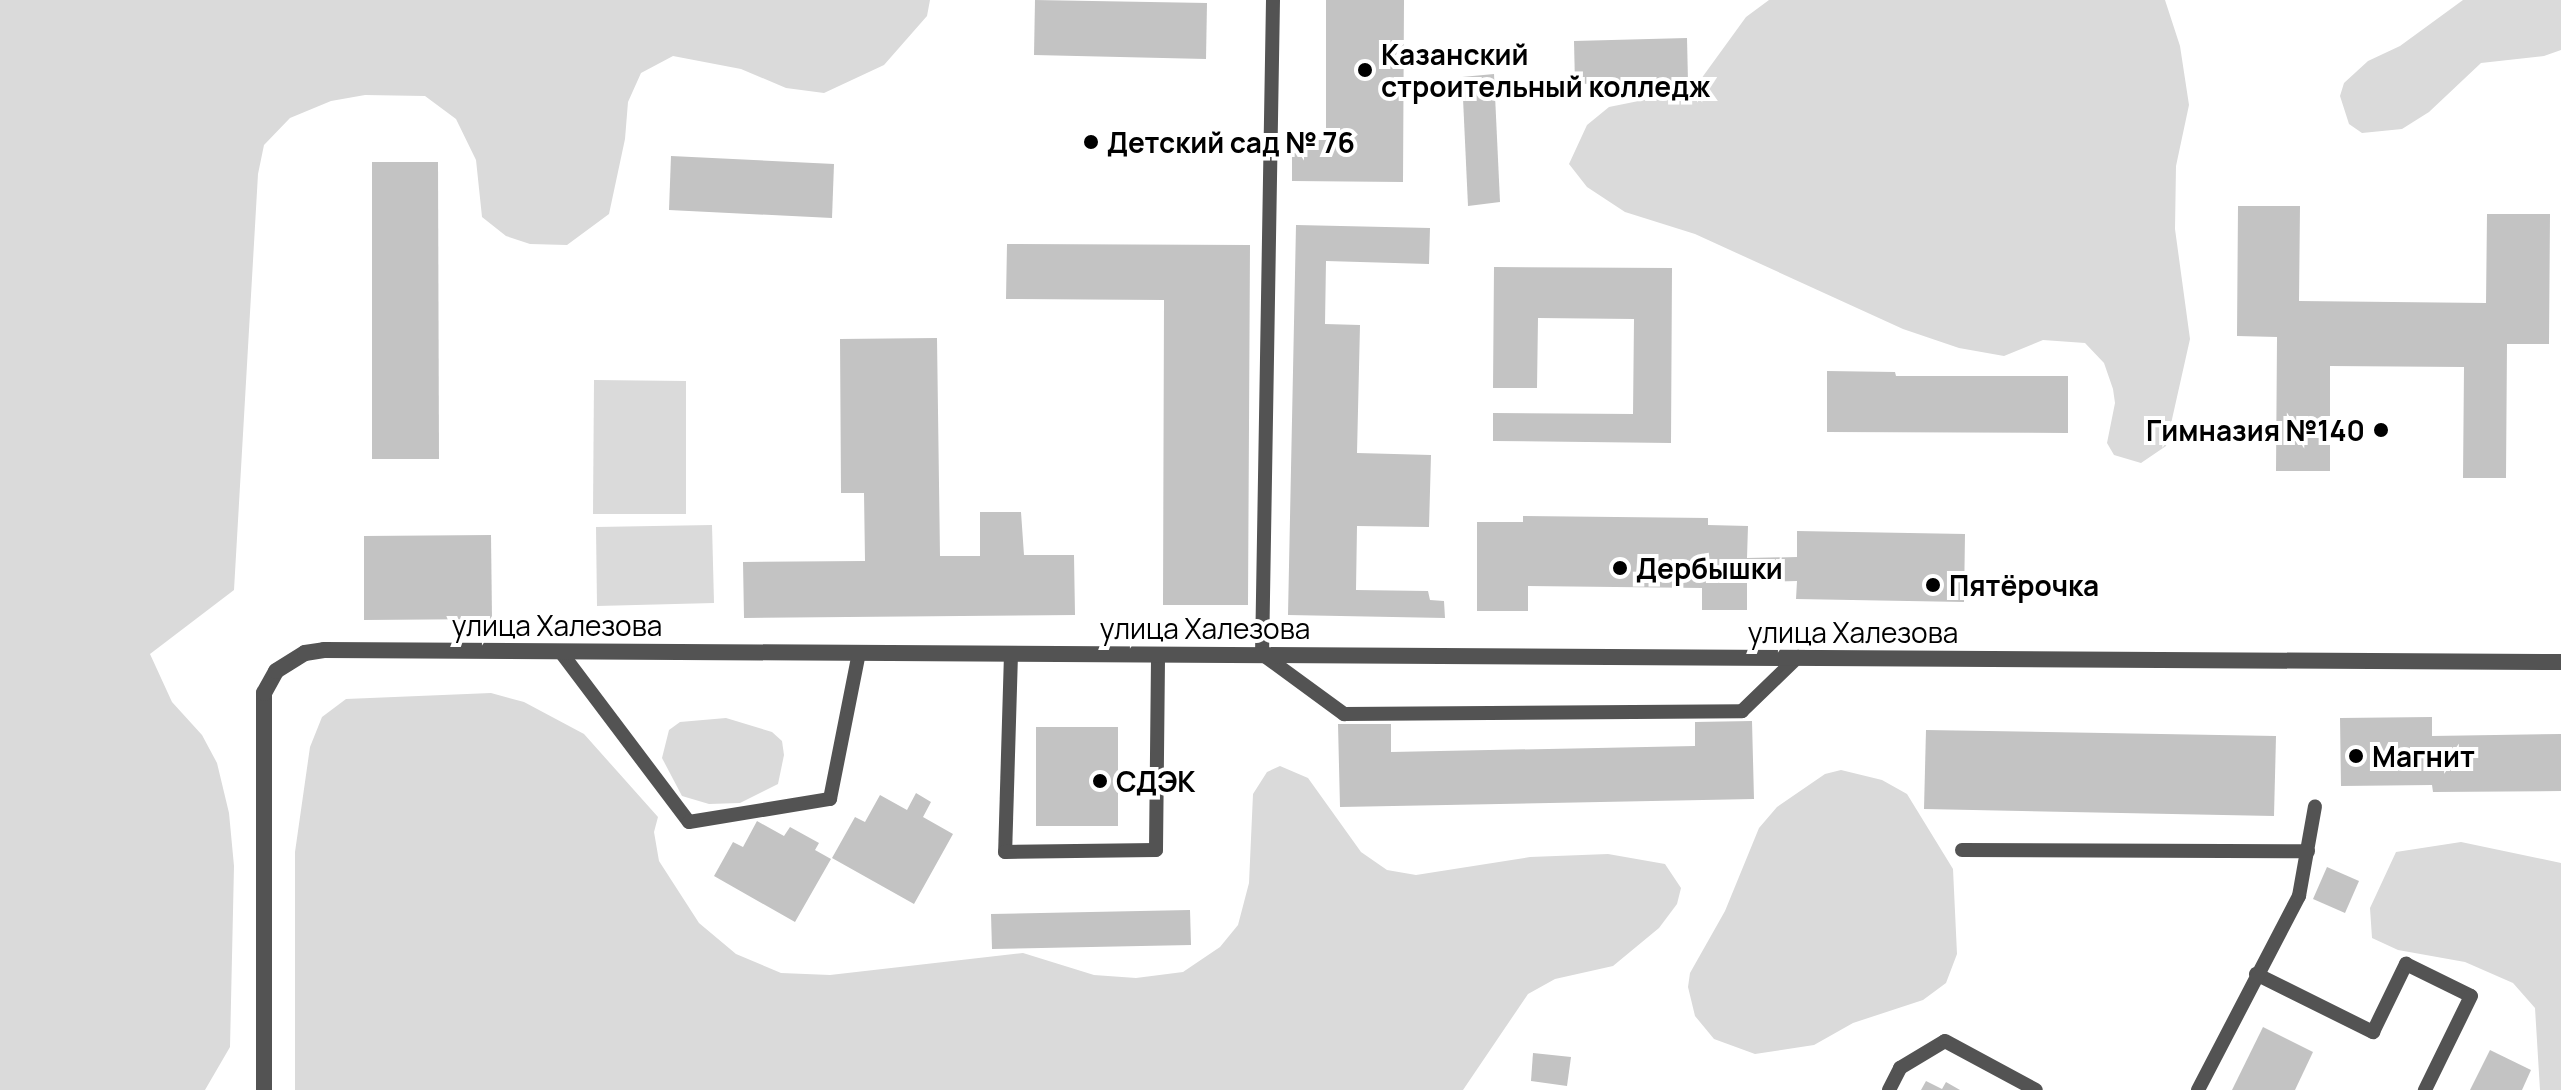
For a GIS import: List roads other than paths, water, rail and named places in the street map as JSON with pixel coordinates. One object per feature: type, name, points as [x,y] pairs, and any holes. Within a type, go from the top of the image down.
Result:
[{"type":"street","name":"улица Халезова","points":[[264,1090],[264,693],[270,680],[294,657],[324,650],[2561,662]]},
{"type":"lane","points":[[1273,0],[1262,654],[1344,714],[1742,711],[1798,657]]},
{"type":"lane","points":[[560,651],[689,822],[830,799],[859,653]]},
{"type":"lane","points":[[1011,654],[1005,852],[1156,850],[1158,654]]},
{"type":"lane","points":[[2198,1090],[2299,896],[2315,806]]},
{"type":"lane","points":[[1962,850],[2308,851]]},
{"type":"lane","points":[[2256,974],[2373,1032],[2406,964],[2471,996],[2425,1090]]},
{"type":"lane","points":[[1889,1090],[1900,1068],[1945,1041],[2036,1090]]},
{"type":"place","name":"Казанский строительный колледж","points":[[1365,70]]},
{"type":"place","name":"Детский сад № 76","points":[[1091,142]]},
{"type":"place","name":"Гимназия №140","points":[[2381,430]]},
{"type":"place","name":"Дербышки","points":[[1620,568]]},
{"type":"place","name":"Пятёрочка","points":[[1933,585]]},
{"type":"place","name":"Магнит","points":[[2356,756]]},
{"type":"place","name":"СДЭК","points":[[1100,781]]}]
